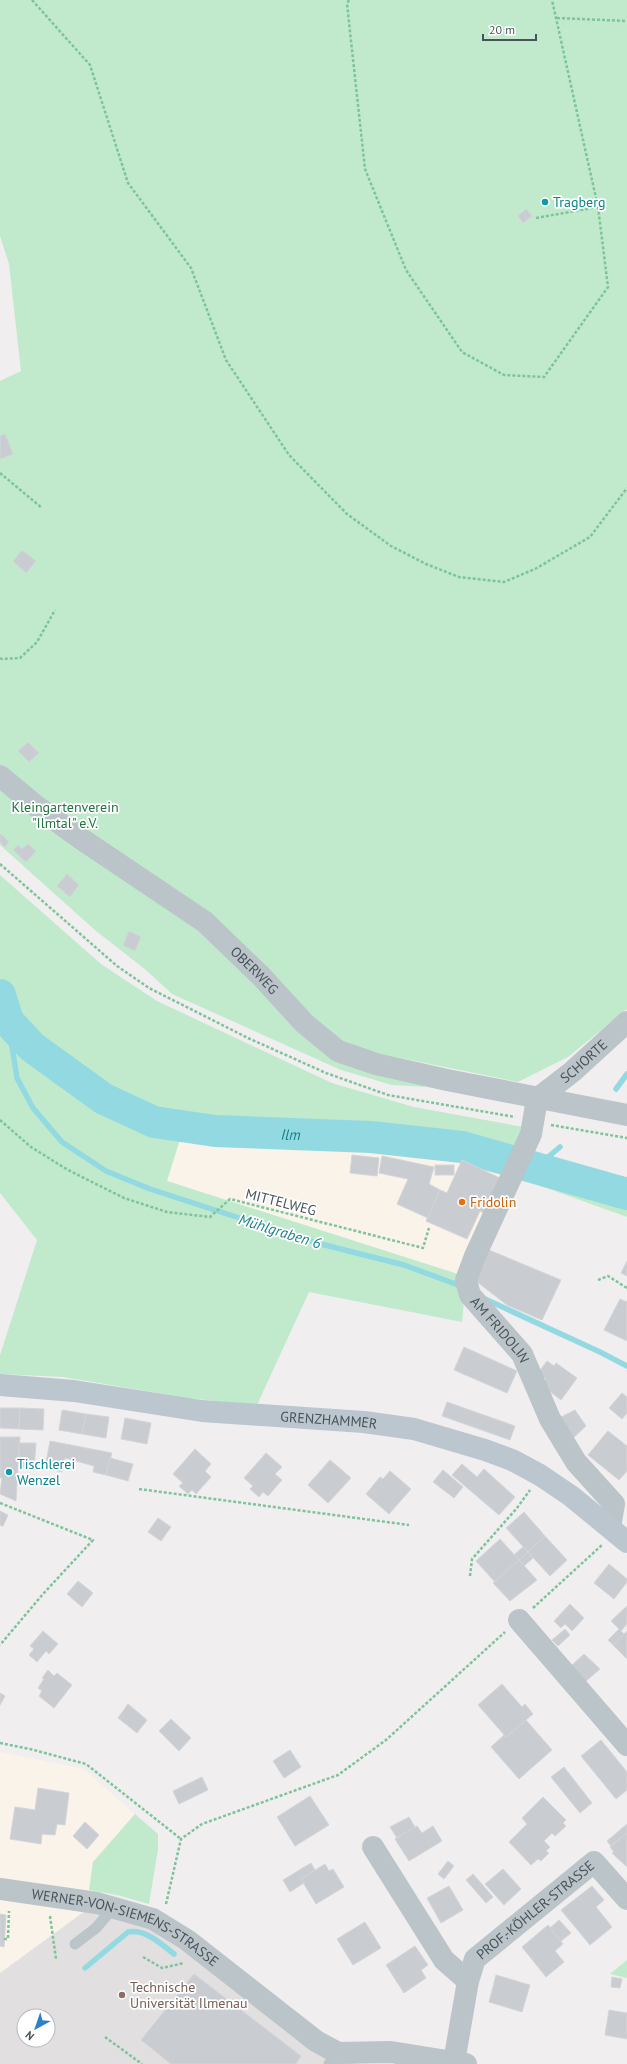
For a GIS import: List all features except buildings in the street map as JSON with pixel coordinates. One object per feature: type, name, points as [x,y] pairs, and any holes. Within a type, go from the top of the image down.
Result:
[{"type":"main road","name":"GRENZHAMMER","points":[[0,1385],[74,1391],[202,1411],[364,1422],[414,1429],[485,1450],[512,1460],[540,1475],[571,1496],[627,1542]]},
{"type":"street","name":"OBERWEG","points":[[0,776],[36,806],[80,838],[205,922],[261,976],[304,1022],[338,1051],[376,1064],[627,1115]]},
{"type":"street","name":"SCHORTE","points":[[538,1098],[572,1072],[627,1022]]},
{"type":"street","name":"AM FRIDOLIN","points":[[538,1098],[532,1128],[475,1256],[468,1287],[522,1354],[537,1393],[562,1440],[576,1462],[614,1504],[610,1527]]},
{"type":"street","points":[[520,1620],[627,1745]]},
{"type":"street","points":[[374,1847],[444,1960],[468,1980]]},
{"type":"street","name":"PROF.-KÖHLER-STRASSE","points":[[460,2063],[468,1980],[475,1959],[594,1862],[627,1898]]},
{"type":"street","name":"WERNER-VON-SIEMENS-STRASSE","points":[[0,1889],[114,1907],[140,1914],[162,1924],[208,1956],[316,2041],[334,2058]]},
{"type":"street","points":[[334,2058],[391,2052],[460,2063]]},
{"type":"lane","points":[[75,1944],[96,1928],[114,1907]]},
{"type":"path","points":[[32,0],[90,65],[128,183],[191,268],[226,360],[289,455],[347,514],[391,546],[426,564],[459,577],[504,582],[535,569],[590,536],[627,488]]},
{"type":"path","points":[[349,0],[347,4],[365,169],[406,270],[462,352],[504,375],[544,376],[608,287],[598,207],[552,0]]},
{"type":"path","points":[[557,18],[627,21]]},
{"type":"path","points":[[536,218],[598,207]]},
{"type":"path","points":[[0,473],[42,508]]},
{"type":"path","points":[[0,658],[20,658],[37,642],[55,610]]},
{"type":"path","points":[[0,864],[117,966],[149,988],[248,1038],[326,1073],[388,1095],[532,1128],[627,1138]]},
{"type":"path","name":"MITTELWEG","points":[[0,1120],[31,1147],[68,1170],[124,1198],[167,1212],[210,1217],[230,1199],[423,1248],[429,1228]]},
{"type":"path","points":[[598,1280],[608,1276],[627,1288]]},
{"type":"path","points":[[470,1576],[472,1559],[517,1508],[540,1475]]},
{"type":"path","points":[[139,1489],[409,1525]]},
{"type":"path","points":[[0,1503],[93,1540],[43,1594],[0,1645]]},
{"type":"path","points":[[162,1924],[181,1839],[202,1824],[338,1775],[386,1740],[520,1620],[605,1542],[610,1527]]},
{"type":"path","points":[[0,1743],[30,1749],[86,1764],[181,1839]]},
{"type":"path","points":[[49,1911],[56,1959]]},
{"type":"path","points":[[4,1938],[8,1938],[8,1917]]},
{"type":"path","points":[[143,1957],[162,1968],[208,1956]]},
{"type":"path","points":[[105,2037],[142,2064]]},
{"type":"shaded area","points":[[181,1136],[370,1145],[464,1140],[507,1169],[458,1274],[167,1181]]},
{"type":"shaded area","points":[[0,1752],[84,1769],[135,1814],[93,1862],[89,1890],[92,1906],[0,1973]]},
{"type":"shaded area","name":"Technische Universität Ilmenau","points":[[92,1906],[148,1920],[336,2061],[358,2064],[0,2064],[0,1973]]},
{"type":"green space","name":"Kleingartenverein \"Ilmtal\" e.V.","points":[[0,0],[627,0],[627,1009],[568,1057],[518,1082],[337,1045],[210,938],[326,1053],[417,1079],[425,1087],[392,1085],[341,1070],[172,994],[146,970],[96,931],[0,845],[0,381],[21,371],[9,264],[0,236]]},
{"type":"green space","points":[[0,875],[101,964],[157,1001],[332,1083],[414,1107],[523,1127],[507,1169],[463,1140],[370,1145],[181,1136],[167,1181],[458,1274],[464,1301],[462,1322],[309,1292],[257,1405],[188,1398],[63,1377],[0,1374],[0,1355],[37,1240],[0,1193]]},
{"type":"green space","points":[[534,1154],[627,1187],[627,1217],[516,1177]]},
{"type":"green space","points":[[135,1814],[158,1834],[158,1849],[149,1904],[117,1895],[89,1890],[93,1862]]},
{"type":"green space","points":[[627,1960],[627,1978],[610,1974]]},
{"type":"waterway","name":"Ilm","points":[[0,995],[8,1021],[32,1047],[104,1099],[154,1122],[215,1131],[371,1137],[462,1147],[627,1194]]},
{"type":"waterway","name":"Mühlgraben 6","points":[[8,1021],[17,1078],[33,1108],[62,1142],[106,1171],[150,1189],[317,1243],[404,1265],[461,1286]]},
{"type":"waterway","name":"SCHORTE","points":[[616,1089],[627,1074]]},
{"type":"waterway","name":"SCHORTE","points":[[535,1168],[560,1147]]},
{"type":"waterway","name":"Mühlgraben 6","points":[[485,1299],[627,1366]]},
{"type":"waterway","points":[[85,1968],[128,1932],[147,1935],[174,1954]]},
{"type":"place","name":"Tragberg","points":[[545,202]]},
{"type":"place","name":"Fridolin","points":[[462,1202]]},
{"type":"place","name":"Tischlerei Wenzel","points":[[9,1472]]},
{"type":"place","name":"Technische Universität Ilmenau","points":[[122,1995]]}]
